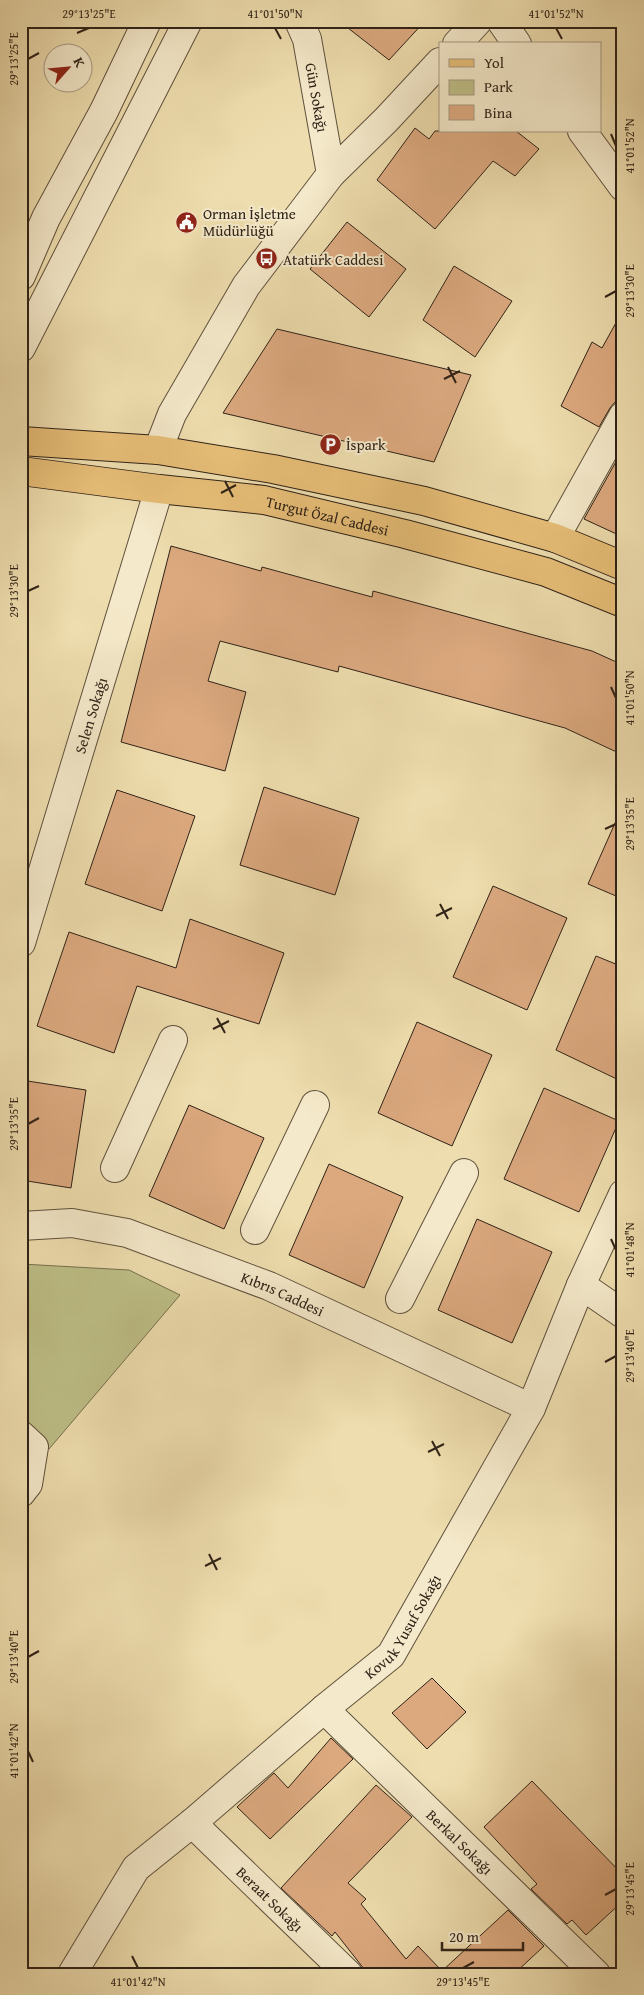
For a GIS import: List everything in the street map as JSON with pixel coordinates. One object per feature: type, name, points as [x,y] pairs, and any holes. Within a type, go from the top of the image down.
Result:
[{"type":"main road","points":[[21,440],[158,450],[273,469],[424,501],[556,538],[623,566]]},
{"type":"main road","points":[[158,450],[159,489]]},
{"type":"main road","name":"Turgut Özal Caddesi","points":[[21,471],[159,489],[264,500],[406,534],[546,572],[623,603]]},
{"type":"street","points":[[21,276],[30,232],[46,218],[104,111],[147,21]]},
{"type":"street","points":[[21,348],[188,21]]},
{"type":"street","name":"Gün Sokağı","points":[[299,21],[307,40],[331,174]]},
{"type":"street","points":[[459,42],[478,21]]},
{"type":"street","points":[[500,21],[516,42]]},
{"type":"street","points":[[158,450],[172,414],[246,286],[331,174],[386,120],[439,63]]},
{"type":"street","points":[[583,132],[623,187]]},
{"type":"street","points":[[556,538],[623,416]]},
{"type":"street","name":"Selen Sokağı","points":[[21,943],[159,489]]},
{"type":"street","points":[[115,1168],[173,1040]]},
{"type":"street","points":[[255,1230],[315,1105]]},
{"type":"street","points":[[400,1299],[464,1173]]},
{"type":"street","name":"Kovuk Yusuf Sokağı","points":[[72,1974],[136,1868],[192,1823],[324,1709],[391,1656],[531,1408],[582,1285],[623,1194]]},
{"type":"street","name":"Kıbrıs Caddesi","points":[[21,1226],[72,1223],[127,1233],[269,1286],[531,1408]]},
{"type":"street","points":[[582,1285],[623,1314]]},
{"type":"street","points":[[21,1435],[34,1447],[28,1484],[21,1493]]},
{"type":"street","name":"Berkal Sokağı","points":[[324,1709],[596,1974]]},
{"type":"street","name":"Beraat Sokağı","points":[[192,1823],[348,1974]]},
{"type":"green space","points":[[21,1264],[129,1270],[180,1295],[49,1449],[21,1432]]},
{"type":"building","points":[[339,21],[425,21],[389,60]]},
{"type":"building","points":[[415,128],[429,139],[435,131],[517,132],[539,149],[515,176],[493,161],[435,229],[377,180]]},
{"type":"building","points":[[347,222],[406,269],[369,317],[310,269]]},
{"type":"building","points":[[454,266],[512,301],[475,357],[423,320]]},
{"type":"building","points":[[623,310],[623,400],[615,402],[599,427],[561,406],[592,342],[602,348]]},
{"type":"building","points":[[277,329],[471,375],[434,462],[223,413]]},
{"type":"building","points":[[623,449],[623,537],[584,519]]},
{"type":"building","points":[[171,546],[261,571],[262,567],[372,597],[373,591],[592,651],[623,665],[623,755],[565,728],[339,666],[338,672],[220,641],[208,681],[246,692],[225,771],[121,742]]},
{"type":"building","points":[[264,787],[359,818],[335,895],[240,865]]},
{"type":"building","points":[[117,790],[195,816],[162,911],[85,884]]},
{"type":"building","points":[[623,805],[623,899],[588,884]]},
{"type":"building","points":[[493,886],[567,918],[527,1010],[453,977]]},
{"type":"building","points":[[190,919],[284,953],[259,1024],[137,986],[114,1053],[37,1026],[69,932],[176,968]]},
{"type":"building","points":[[596,956],[623,967],[623,1082],[556,1050]]},
{"type":"building","points":[[417,1022],[492,1055],[452,1146],[378,1113]]},
{"type":"building","points":[[21,1080],[86,1090],[71,1188],[21,1180]]},
{"type":"building","points":[[544,1088],[619,1121],[579,1212],[504,1179]]},
{"type":"building","points":[[189,1105],[264,1138],[224,1229],[149,1196]]},
{"type":"building","points":[[329,1164],[403,1197],[364,1288],[289,1255]]},
{"type":"building","points":[[477,1219],[552,1252],[512,1343],[438,1310]]},
{"type":"building","points":[[432,1678],[466,1712],[427,1749],[392,1713]]},
{"type":"building","points":[[331,1738],[353,1759],[270,1839],[237,1807],[274,1773],[288,1788]]},
{"type":"building","points":[[532,1781],[623,1875],[623,1901],[586,1935],[572,1920],[567,1924],[531,1889],[537,1884],[484,1827]]},
{"type":"building","points":[[376,1785],[412,1817],[348,1883],[366,1899],[361,1904],[406,1959],[418,1946],[442,1971],[508,1910],[544,1946],[514,1974],[368,1974],[335,1932],[332,1936],[281,1888]]},
{"type":"place","name":"Orman İşletme Müdürlüğü","points":[[187,222]]},
{"type":"place","name":"Atatürk Caddesi","points":[[267,259]]},
{"type":"place","name":"İspark","points":[[330,444]]}]
